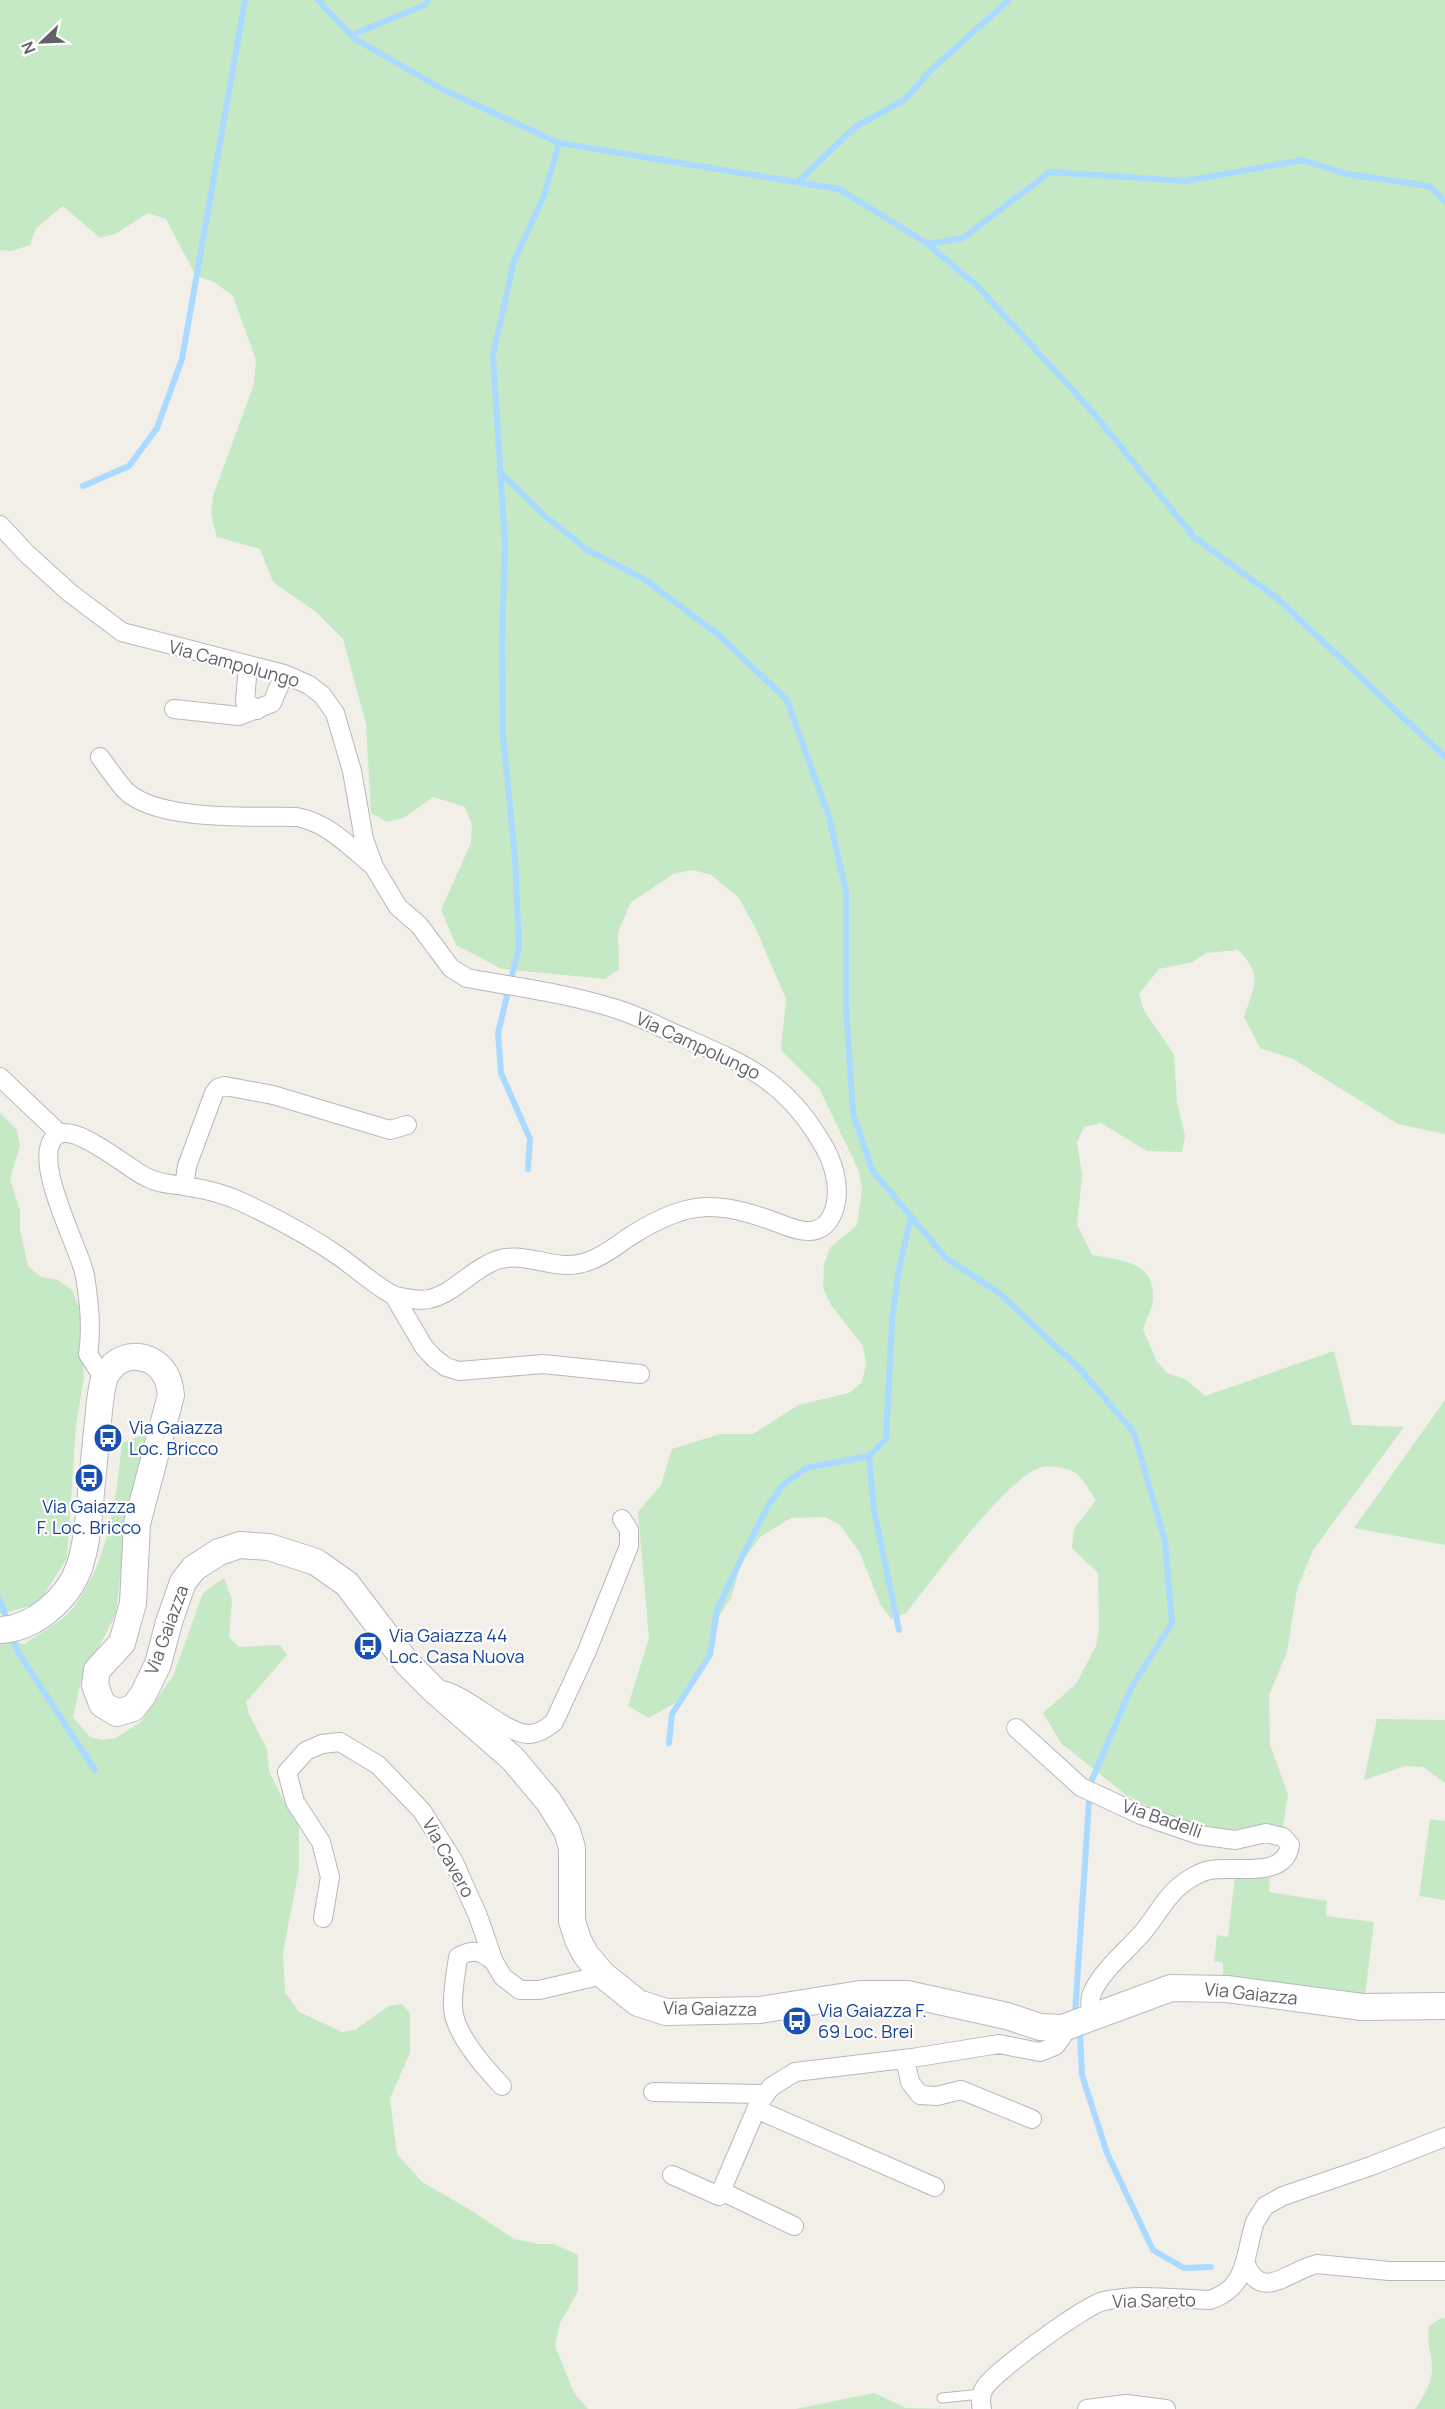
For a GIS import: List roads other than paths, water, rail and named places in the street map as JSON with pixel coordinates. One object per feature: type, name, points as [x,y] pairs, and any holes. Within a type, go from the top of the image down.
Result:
[{"type":"main road","name":"Via Gaiazza","points":[[104,1379],[110,1368],[120,1360],[137,1356],[153,1362],[160,1368],[166,1375],[171,1395],[137,1524],[133,1603],[122,1643],[97,1670],[95,1685],[102,1704],[117,1713],[133,1708],[143,1695],[158,1664],[183,1582],[194,1568],[206,1559],[219,1551],[240,1545],[269,1547],[316,1562],[333,1572],[346,1584],[407,1663],[434,1690],[513,1759],[549,1802],[567,1831],[572,1848],[572,1921],[586,1955],[603,1975],[638,2003],[666,2012],[760,2010],[860,1994],[907,1994],[1007,2016],[1040,2027],[1064,2028],[1171,1988],[1227,1989],[1362,2007],[1445,2006]]},
{"type":"main road","points":[[0,1630],[16,1629],[43,1614],[62,1597],[78,1570],[87,1535],[104,1379]]},
{"type":"street","name":"Via Campolungo","points":[[0,525],[27,554],[70,593],[122,633],[284,674],[309,685],[322,695],[335,713],[352,771],[364,839],[374,867],[398,907],[419,924],[451,968],[467,978],[578,998],[618,1009],[732,1058],[758,1072],[790,1099],[814,1129],[829,1155],[836,1180],[837,1200],[826,1224],[818,1230],[807,1231],[750,1213],[710,1206],[686,1210],[664,1219],[634,1234],[602,1256],[585,1263],[563,1267],[540,1261],[501,1259],[477,1269],[441,1295],[429,1299],[394,1296]]},
{"type":"street","points":[[248,665],[245,701],[257,710]]},
{"type":"street","points":[[174,709],[239,716],[272,703],[284,674]]},
{"type":"street","points":[[100,757],[126,792],[153,806],[197,815],[297,817],[312,820],[330,830],[374,867]]},
{"type":"street","points":[[0,1077],[60,1134]]},
{"type":"street","points":[[184,1186],[187,1166],[214,1093],[218,1088],[225,1086],[273,1095],[390,1130],[406,1125]]},
{"type":"street","points":[[104,1379],[88,1354],[90,1342],[85,1274],[50,1174],[49,1150],[55,1137],[60,1134],[66,1133],[82,1138],[150,1179],[164,1184],[222,1194],[291,1226],[337,1254],[394,1296],[424,1347],[446,1366],[459,1371],[543,1364],[640,1374]]},
{"type":"street","name":"Via Gaiazza","points":[[434,1690],[444,1690],[459,1696],[515,1731],[529,1734],[544,1730],[554,1722],[587,1651],[628,1546],[629,1530],[622,1519]]},
{"type":"street","name":"Via Badelli","points":[[1016,1728],[1081,1787],[1141,1815],[1199,1834],[1235,1840],[1266,1833],[1283,1837],[1290,1845],[1289,1853],[1281,1862],[1267,1868],[1210,1870],[1180,1885],[1142,1933],[1100,1979],[1089,2004],[1093,2018]]},
{"type":"street","name":"Via Cavero","points":[[322,1918],[330,1877],[321,1842],[295,1802],[287,1772],[306,1750],[321,1744],[340,1742],[378,1765],[422,1811],[453,1860],[502,1977],[520,1990],[539,1990],[584,1977],[603,1975]]},
{"type":"street","points":[[494,1962],[482,1952],[468,1951],[458,1957],[452,2008],[456,2025],[488,2071],[502,2086]]},
{"type":"street","points":[[672,2175],[719,2196],[761,2101],[771,2087],[795,2072],[905,2059],[999,2044],[1040,2052],[1055,2046],[1062,2037],[1064,2028]]},
{"type":"street","points":[[905,2059],[910,2082],[920,2095],[937,2096],[961,2091],[1032,2119]]},
{"type":"street","points":[[653,2092],[761,2101],[935,2187]]},
{"type":"street","name":"Via Sareto","points":[[982,2401],[989,2382],[1004,2368],[1079,2313],[1101,2302],[1130,2297],[1210,2300],[1226,2292],[1236,2284],[1259,2213],[1273,2200],[1445,2137]]},
{"type":"street","points":[[721,2191],[794,2226]]},
{"type":"street","points":[[1245,2262],[1254,2278],[1266,2284],[1306,2266],[1317,2264],[1389,2271],[1445,2271]]},
{"type":"street","points":[[1087,2409],[1126,2404],[1166,2409]]},
{"type":"lane","points":[[942,2398],[982,2401]]},
{"type":"waterway","points":[[83,486],[129,466],[157,428],[182,359],[245,0]]},
{"type":"waterway","points":[[318,0],[355,39],[444,90],[559,143],[839,189],[928,244],[977,286],[1091,410],[1194,537],[1278,599],[1445,757]]},
{"type":"waterway","points":[[351,35],[425,5],[428,0]]},
{"type":"waterway","points":[[798,182],[855,127],[904,100],[933,68],[1009,0]]},
{"type":"waterway","points":[[528,1169],[530,1139],[501,1073],[498,1033],[519,947],[515,857],[503,736],[502,642],[505,544],[493,355],[514,261],[544,196],[559,143]]},
{"type":"waterway","points":[[928,244],[963,238],[1050,172],[1186,181],[1302,160],[1347,174],[1429,186],[1445,201]]},
{"type":"waterway","points":[[499,471],[544,515],[586,549],[644,579],[720,636],[787,700],[829,817],[846,891],[846,1005],[853,1113],[872,1170],[946,1258],[999,1293],[1081,1370],[1134,1433],[1165,1541],[1172,1623],[1131,1688],[1091,1782]]},
{"type":"waterway","points":[[669,1743],[672,1714],[710,1655],[717,1610],[769,1504],[783,1485],[806,1468],[869,1456],[886,1439],[892,1321],[898,1274],[911,1216]]},
{"type":"waterway","points":[[869,1456],[874,1510],[899,1630]]},
{"type":"waterway","points":[[0,1600],[8,1623]]},
{"type":"waterway","points":[[12,1636],[18,1652],[95,1770]]},
{"type":"waterway","points":[[1075,2015],[1089,1802]]},
{"type":"waterway","points":[[1080,2034],[1082,2075],[1107,2153],[1153,2250],[1184,2268],[1211,2267]]},
{"type":"place","name":"Via Gaiazza Loc. Bricco","points":[[108,1438]]},
{"type":"place","name":"Via Gaiazza F. Loc. Bricco","points":[[89,1478]]},
{"type":"place","name":"Via Gaiazza 44 Loc. Casa Nuova","points":[[368,1646]]},
{"type":"place","name":"Via Gaiazza F. 69 Loc. Brei","points":[[797,2021]]}]
